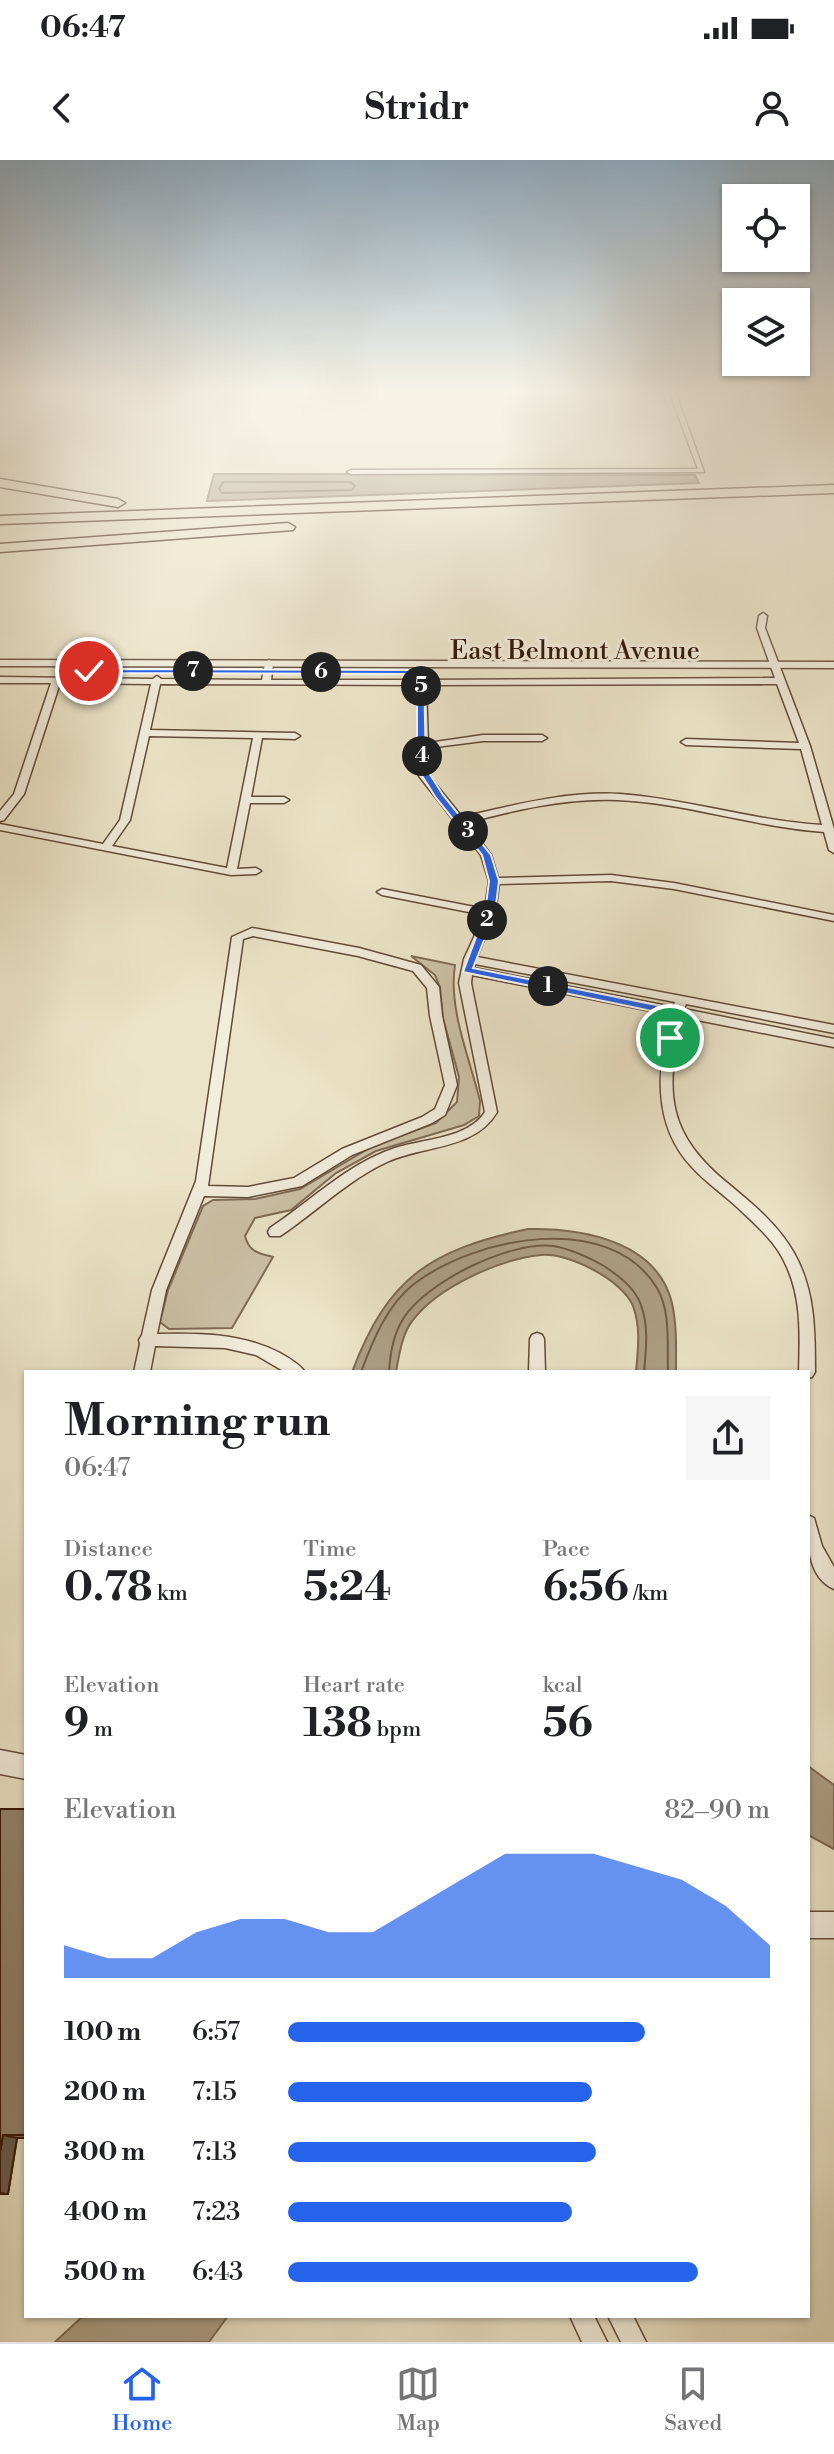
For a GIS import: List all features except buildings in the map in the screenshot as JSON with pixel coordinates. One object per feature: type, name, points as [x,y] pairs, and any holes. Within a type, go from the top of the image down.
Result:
[{"type":"highway","points":[[52,493],[149,505],[392,513]]},
{"type":"highway","points":[[0,534],[764,493]]},
{"type":"highway","points":[[0,520],[834,503]]},
{"type":"highway","points":[[347,523],[392,513]]},
{"type":"highway","points":[[0,548],[300,526]]},
{"type":"street","points":[[763,616],[761,628],[805,746],[834,850]]},
{"type":"street","name":"East Belmont Avenue","points":[[0,663],[421,676],[777,673],[834,665]]},
{"type":"street","name":"East Belmont Avenue","points":[[0,671],[834,673]]},
{"type":"street","points":[[0,680],[157,679],[268,672]]},
{"type":"street","points":[[275,1232],[350,1175],[397,1152],[469,1132],[489,1118],[491,1100],[468,1008],[468,964],[490,913],[494,881],[486,855],[424,776],[421,676]]},
{"type":"street","points":[[0,818],[19,794],[57,679]]},
{"type":"street","points":[[105,848],[125,820],[157,679]]},
{"type":"street","points":[[145,733],[295,736]]},
{"type":"street","points":[[231,872],[258,735]]},
{"type":"street","points":[[423,746],[483,738],[542,738]]},
{"type":"street","points":[[686,742],[805,746]]},
{"type":"street","points":[[460,821],[543,800],[582,797],[638,799],[829,829]]},
{"type":"street","points":[[246,800],[284,800]]},
{"type":"street","points":[[821,806],[834,806]]},
{"type":"street","points":[[0,827],[231,872],[256,871]]},
{"type":"street","points":[[494,881],[611,878],[674,886],[834,918]]},
{"type":"street","points":[[382,892],[490,913]]},
{"type":"street","points":[[142,1370],[146,1340],[159,1290],[200,1191],[241,934],[252,932],[395,960],[407,963],[426,976],[433,987],[436,1016],[451,1076],[448,1098],[440,1112],[347,1152],[308,1177],[282,1187],[248,1192],[200,1191]]},
{"type":"street","points":[[468,964],[679,1006],[834,1043]]},
{"type":"street","points":[[679,1006],[834,1029]]},
{"type":"street","points":[[679,1006],[665,1064],[665,1085],[674,1127],[685,1149],[700,1167],[755,1215],[792,1261],[808,1311],[807,1370]]},
{"type":"street","points":[[146,1340],[225,1339],[250,1344],[294,1370]]},
{"type":"street","points":[[537,1339],[537,1370]]},
{"type":"street","points":[[810,1530],[816,1553],[834,1581]]},
{"type":"street","points":[[0,1762],[24,1767]]},
{"type":"street","points":[[810,1925],[834,1925]]},
{"type":"street","points":[[583,2318],[595,2342]]},
{"type":"street","points":[[621,2318],[634,2342]]},
{"type":"shaded area","points":[[411,956],[455,965],[457,1016],[480,1101],[479,1116],[464,1125],[376,1151],[336,1173],[291,1210],[255,1218],[245,1236],[247,1241],[255,1251],[273,1257],[232,1328],[169,1329],[160,1322],[168,1290],[203,1206],[213,1200],[255,1199],[300,1189],[373,1146],[436,1123],[457,1102],[459,1077],[443,1018],[440,987],[435,975]]},
{"type":"water","points":[[209,493],[430,493],[207,501]]},
{"type":"water","points":[[528,1229],[571,1231],[615,1242],[634,1252],[651,1265],[664,1282],[672,1303],[676,1370],[636,1370],[637,1322],[627,1296],[606,1278],[579,1263],[541,1255],[489,1269],[438,1296],[409,1325],[396,1370],[353,1370],[381,1313],[417,1273],[439,1258],[494,1237]]},
{"type":"water","points":[[810,1767],[834,1785],[834,1849],[810,1836]]},
{"type":"water","points":[[81,2318],[227,2318],[209,2342],[55,2342]]},
{"type":"route","points":[[89,671],[421,672],[421,768],[439,796],[480,846],[492,868],[494,890],[490,913],[467,970],[677,1012],[670,1038]]}]
